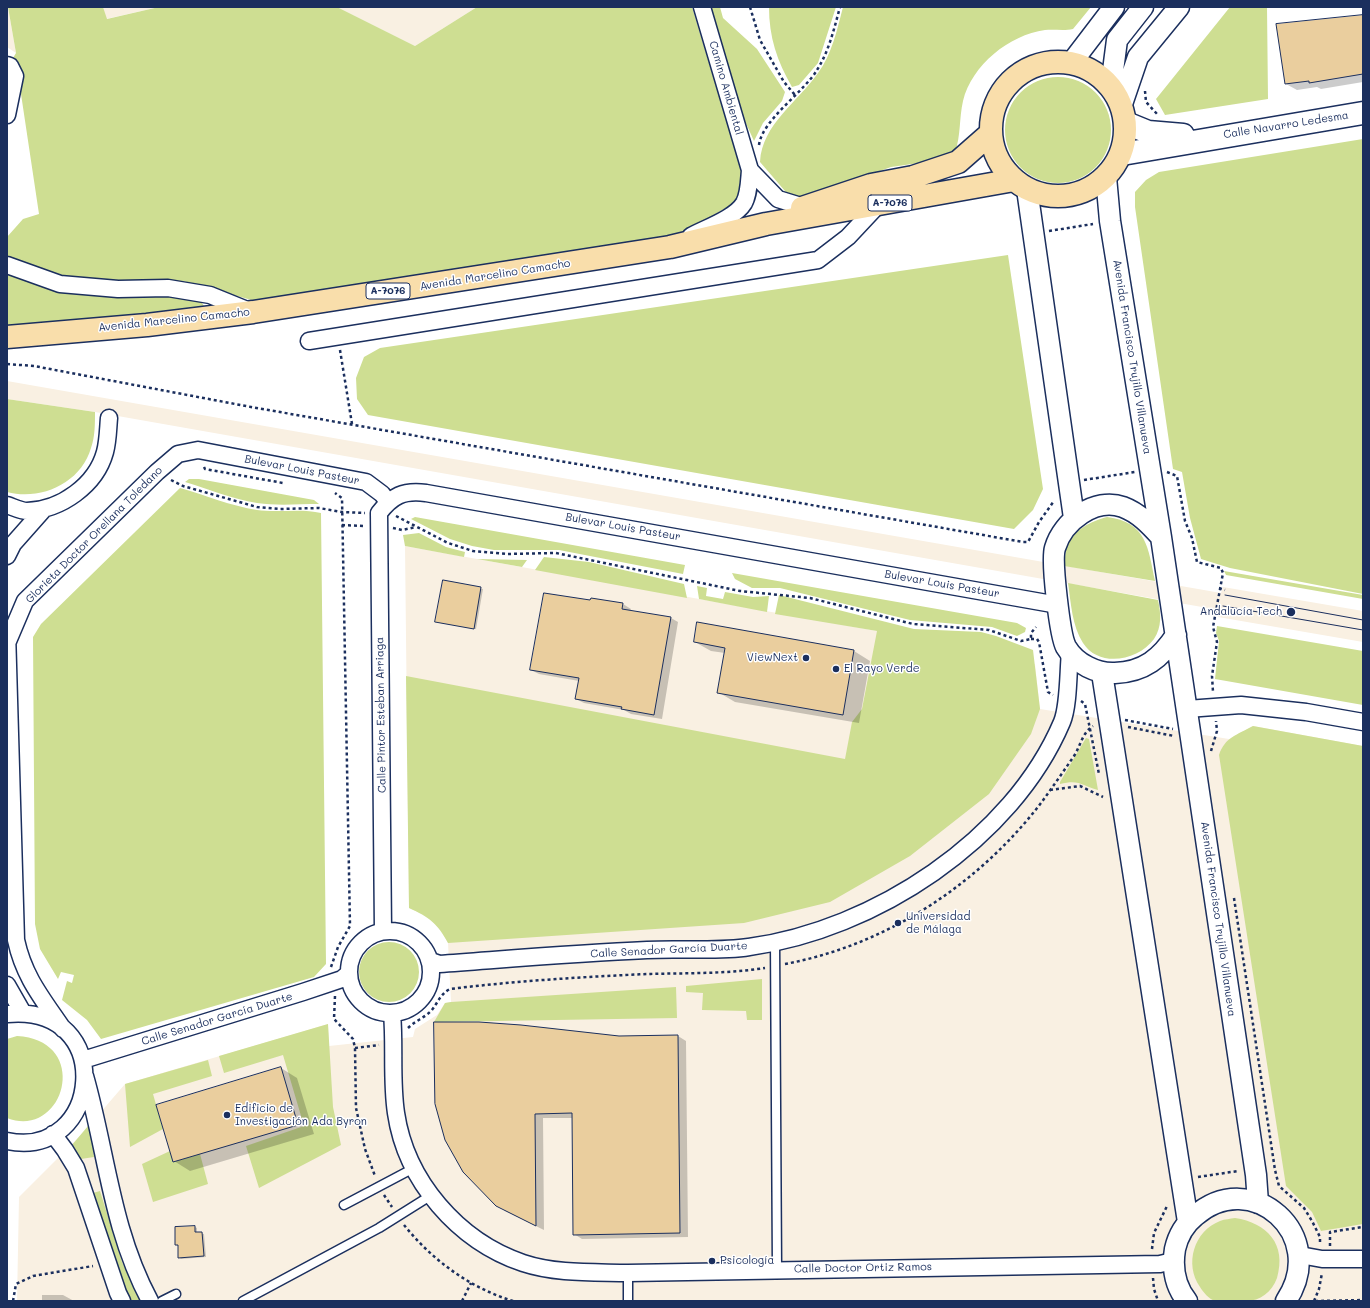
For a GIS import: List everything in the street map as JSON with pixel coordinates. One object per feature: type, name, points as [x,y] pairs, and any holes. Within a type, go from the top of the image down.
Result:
[{"type":"main road","points":[[1020,184],[1002,166],[994,150],[991,133],[992,112],[1001,93],[1014,78],[1031,67],[1051,62],[1072,62],[1094,71],[1120,104]]},
{"type":"main road","name":"Calle Navarro Ledesma","points":[[1120,104],[1148,132],[1210,138]]},
{"type":"main road","name":"A-7076","points":[[1020,184],[1047,196],[1068,196],[1088,190],[1106,177],[1122,154],[1126,139],[1120,104]]},
{"type":"main road","name":"Calle Navarro Ledesma","points":[[1122,154],[1363,113]]},
{"type":"main road","name":"Avenida Marcelino Camacho","points":[[766,224],[804,207],[871,185],[912,177],[958,162],[991,133]]},
{"type":"main road","name":"Avenida Marcelino Camacho","points":[[7,337],[45,332],[147,325],[253,312],[670,248],[766,224],[878,205],[1020,184]]},
{"type":"street","name":"Camino Ambiental","points":[[670,248],[732,215],[744,204],[749,187],[750,170],[702,7]]},
{"type":"street","points":[[1072,62],[1114,7]]},
{"type":"street","points":[[1120,104],[1117,40],[1143,7]]},
{"type":"street","points":[[1120,104],[1138,57],[1179,7]]},
{"type":"street","points":[[7,65],[10,66],[15,76],[7,115]]},
{"type":"street","name":"Camino Ambiental","points":[[750,170],[778,199],[804,207]]},
{"type":"street","name":"Avenida Francisco Trujillo Villanueva","points":[[1106,177],[1110,221],[1161,536],[1187,709],[1265,1167],[1258,1203]]},
{"type":"street","points":[[1020,184],[1074,518]]},
{"type":"street","points":[[309,341],[818,260],[848,237],[878,205]]},
{"type":"street","points":[[7,265],[60,284],[118,288],[168,288],[210,295],[253,312]]},
{"type":"street","points":[[7,505],[26,511],[52,507],[70,497],[91,480],[105,452],[109,418]]},
{"type":"street","name":"Glorieta Doctor Orellana Toledano","points":[[8,641],[25,601],[157,472],[178,454],[198,450]]},
{"type":"street","name":"Bulevar Louis Pasteur","points":[[198,450],[366,482],[382,494],[391,508],[398,496],[413,491],[1058,605]]},
{"type":"street","points":[[1161,536],[1139,515],[1122,506],[1098,506],[1074,518],[1060,535],[1054,550],[1058,605],[1066,647],[1090,668],[1102,674],[1130,672],[1144,666],[1165,652],[1176,635]]},
{"type":"street","points":[[7,556],[13,544],[44,508]]},
{"type":"street","name":"Calle Pintor Esteban Arriaga","points":[[383,931],[378,527],[379,513],[391,508]]},
{"type":"street","points":[[7,618],[16,940],[21,961],[32,984],[63,1029],[73,1040],[83,1060],[85,1076],[96,1114],[113,1204],[136,1276],[150,1301]]},
{"type":"street","name":"Calle Senador García Duarte","points":[[431,961],[439,964],[647,950],[748,947],[808,933],[878,907],[911,888],[942,866],[986,830],[1013,800],[1040,763],[1063,721],[1070,652]]},
{"type":"street","points":[[1102,674],[1114,722],[1188,1222]]},
{"type":"street","points":[[1187,709],[1242,705],[1306,712],[1363,722]]},
{"type":"street","points":[[396,930],[418,940],[426,950],[431,961],[431,980],[423,998],[413,1006],[392,1014],[376,1011],[366,1006],[357,997],[351,986],[348,974],[349,962],[361,941],[372,934],[383,931],[396,930]]},
{"type":"street","name":"Calle Senador García Duarte","points":[[83,1060],[333,982],[348,974]]},
{"type":"street","points":[[7,985],[23,1013]]},
{"type":"street","points":[[7,1014],[23,1013],[50,1020],[63,1029]]},
{"type":"street","name":"Calle Doctor Ortiz Ramos","points":[[392,1014],[396,1113],[401,1136],[414,1168],[430,1196],[463,1229],[489,1248],[523,1263],[550,1269],[582,1272],[628,1273],[777,1269],[1152,1264],[1173,1261]]},
{"type":"street","points":[[7,1141],[18,1143],[39,1140],[53,1134],[65,1126],[73,1116],[83,1097],[85,1076]]},
{"type":"street","points":[[53,1134],[66,1150],[76,1168],[122,1301]]},
{"type":"street","points":[[1187,1301],[1176,1282],[1173,1261],[1177,1240],[1188,1222],[1202,1209],[1220,1201],[1239,1199],[1258,1203],[1274,1211],[1286,1223],[1295,1238],[1300,1255],[1299,1273],[1294,1290],[1286,1301]]},
{"type":"street","points":[[1300,1255],[1326,1253],[1363,1259]]},
{"type":"lane","points":[[776,941],[777,1269]]},
{"type":"lane","points":[[344,1205],[414,1168]]},
{"type":"lane","points":[[243,1301],[379,1228],[397,1215],[430,1196]]},
{"type":"lane","points":[[628,1273],[628,1301]]},
{"type":"lane","points":[[162,1301],[176,1294]]},
{"type":"path","points":[[750,7],[760,40],[784,82],[794,95]]},
{"type":"path","points":[[750,170],[758,158],[760,140],[768,126],[816,72],[827,52],[840,7]]},
{"type":"path","points":[[1145,89],[1146,102],[1158,115]]},
{"type":"path","points":[[338,336],[352,424]]},
{"type":"path","points":[[7,364],[34,366],[251,407],[1023,542],[1028,542],[1032,537],[1039,522],[1055,498]]},
{"type":"path","points":[[157,472],[183,486],[257,507],[280,509],[319,508],[342,512],[366,513]]},
{"type":"path","points":[[342,498],[350,926],[338,947],[331,970],[336,999],[334,1018],[353,1039],[355,1048],[356,1108],[359,1128],[372,1170],[379,1186],[397,1215],[429,1254],[471,1283],[514,1301]]},
{"type":"path","points":[[391,508],[417,527],[448,543],[473,551],[507,554],[556,553],[740,591],[810,598],[913,624],[989,630],[1021,641],[1031,639],[1030,633],[1036,627]]},
{"type":"path","points":[[402,530],[417,527]]},
{"type":"path","points":[[1219,588],[1225,590]]},
{"type":"path","points":[[1214,612],[1220,614]]},
{"type":"path","points":[[1100,777],[1091,727],[1114,722],[1174,729]]},
{"type":"path","points":[[1114,722],[1212,744],[1211,752]]},
{"type":"path","points":[[1050,790],[1080,786],[1103,797]]},
{"type":"path","points":[[1102,790],[1104,805]]},
{"type":"path","points":[[1232,891],[1265,1167],[1279,1186],[1304,1208],[1320,1237],[1326,1253]]},
{"type":"path","points":[[1181,1179],[1265,1167]]},
{"type":"path","points":[[1158,1301],[1154,1290],[1152,1264],[1154,1233],[1168,1207],[1166,1201]]},
{"type":"path","points":[[1363,1227],[1330,1232],[1321,1278],[1314,1301],[1363,1300]]},
{"type":"path","points":[[13,1301],[16,1284],[33,1276],[108,1263]]},
{"type":"path","points":[[462,1301],[471,1283]]},
{"type":"shaded area","points":[[8,7],[16,53],[7,47]]},
{"type":"shaded area","points":[[103,7],[159,7],[106,19]]},
{"type":"shaded area","points":[[337,7],[477,7],[415,46]]},
{"type":"shaded area","points":[[7,381],[1221,593],[1223,587],[1363,611],[1363,642],[1218,617],[1219,610],[95,412],[7,399]]},
{"type":"shaded area","name":"Universidad de Málaga","points":[[405,546],[877,631],[1035,664],[1040,709],[1229,739],[1253,726],[1363,746],[1363,1301],[17,1301],[19,1197],[81,1135],[125,1084],[328,1024],[329,1046],[413,1037],[415,1029],[437,1015],[445,1003],[451,1002],[448,943],[441,930],[427,916],[409,908]]},
{"type":"green space","points":[[8,7],[103,7],[107,19],[159,7],[337,7],[415,46],[477,7],[692,7],[741,169],[744,193],[736,202],[667,242],[266,304],[183,281],[113,280],[64,276],[7,256],[7,237],[23,219],[39,214],[18,74],[10,63],[16,53]]},
{"type":"green space","points":[[711,7],[720,7],[723,18],[757,49],[785,92],[782,101],[763,123],[754,141],[744,119]]},
{"type":"green space","points":[[769,7],[836,7],[818,63],[799,85],[792,87],[778,58],[770,28]]},
{"type":"green space","points":[[843,7],[1091,7],[1073,29],[1045,30],[1018,38],[1006,45],[983,64],[975,75],[963,101],[955,152],[940,160],[891,167],[803,199],[791,198],[760,162],[762,148],[767,136],[782,114],[810,84],[823,66],[834,42]]},
{"type":"green space","points":[[1230,7],[1267,7],[1268,99],[1165,115],[1156,99]]},
{"type":"green space","points":[[1058,77],[1078,81],[1096,92],[1107,110],[1111,130],[1107,150],[1096,168],[1078,179],[1058,183],[1038,179],[1020,168],[1009,150],[1005,130],[1009,110],[1020,92],[1038,81]]},
{"type":"green space","points":[[1363,139],[1363,594],[1230,568],[1201,559],[1190,518],[1182,472],[1173,469],[1135,207],[1135,192],[1146,180],[1159,172]]},
{"type":"green space","points":[[1008,255],[1043,489],[1033,510],[1014,529],[368,415],[357,399],[356,378],[364,357],[380,348]]},
{"type":"green space","points":[[7,272],[71,294],[169,296],[201,302],[206,308],[7,329]]},
{"type":"green space","points":[[7,399],[95,412],[94,435],[91,448],[86,460],[69,480],[46,491],[33,494],[7,492]]},
{"type":"green space","points":[[189,479],[199,479],[314,500],[319,504],[288,505],[257,503],[185,482]]},
{"type":"green space","points":[[180,488],[228,503],[257,510],[306,511],[321,513],[326,964],[314,977],[101,1039],[87,1020],[62,1000],[67,981],[72,983],[74,975],[61,972],[58,979],[40,949],[35,924],[33,637],[41,624]]},
{"type":"green space","points":[[415,517],[685,565],[683,574],[559,550],[494,550],[472,546],[450,539],[411,519]]},
{"type":"green space","points":[[1107,517],[1130,524],[1138,531],[1147,548],[1155,581],[1064,566],[1066,549],[1073,536],[1083,527]]},
{"type":"green space","points":[[419,533],[446,547],[465,552],[464,557],[405,546],[403,535]]},
{"type":"green space","points":[[544,557],[589,562],[684,584],[687,598],[535,570]]},
{"type":"green space","points":[[477,559],[527,560],[522,567]]},
{"type":"green space","points":[[1224,571],[1363,595],[1363,599],[1226,575]]},
{"type":"green space","points":[[732,573],[1017,623],[1026,628],[1025,632],[1017,636],[992,627],[910,620],[780,588],[752,588],[735,579]]},
{"type":"green space","points":[[1068,583],[1158,600],[1160,625],[1154,639],[1147,647],[1129,657],[1108,659],[1090,651],[1083,643],[1076,629],[1072,614]]},
{"type":"green space","points":[[697,586],[707,588],[706,596],[723,599],[725,592],[753,597],[769,596],[767,612],[699,599]]},
{"type":"green space","points":[[779,595],[914,629],[981,632],[1033,650],[1040,709],[1031,734],[989,794],[910,856],[830,902],[744,923],[448,943],[437,926],[427,918],[409,908],[406,676],[845,759],[852,722],[862,709],[877,631],[775,614]]},
{"type":"green space","points":[[1217,626],[1363,651],[1363,705],[1215,679],[1219,641],[1216,633]]},
{"type":"green space","points":[[1253,726],[1363,746],[1363,1224],[1321,1231],[1312,1212],[1286,1186],[1219,755],[1228,740]]},
{"type":"green space","points":[[1086,738],[1089,739],[1098,790],[1072,782],[1060,784]]},
{"type":"green space","points":[[383,942],[395,942],[406,947],[414,955],[419,966],[417,984],[406,997],[395,1002],[383,1002],[372,997],[364,989],[359,978],[359,966],[364,955],[372,947]]},
{"type":"green space","points":[[762,979],[762,1020],[747,1020],[746,1011],[702,1010],[703,993],[686,992],[686,986]]},
{"type":"green space","points":[[676,987],[677,1018],[434,1022],[445,1003],[451,1002]]},
{"type":"green space","points":[[328,1024],[333,1107],[341,1145],[259,1188],[246,1146],[304,1126],[283,1055],[224,1073],[219,1056]]},
{"type":"green space","points":[[17,1036],[40,1042],[55,1054],[62,1070],[62,1087],[55,1103],[44,1115],[27,1121],[7,1118],[7,1039]]},
{"type":"green space","points":[[208,1060],[212,1076],[153,1094],[163,1129],[130,1147],[125,1084]]},
{"type":"green space","points":[[88,1126],[90,1126],[94,1157],[81,1159],[72,1145]]},
{"type":"green space","points":[[170,1151],[173,1162],[200,1154],[208,1184],[153,1202],[142,1164]]},
{"type":"green space","points":[[100,1191],[122,1262],[140,1301],[131,1301],[114,1263],[93,1193]]},
{"type":"green space","points":[[1235,1218],[1256,1225],[1265,1230],[1272,1237],[1277,1245],[1279,1255],[1277,1278],[1272,1288],[1265,1295],[1251,1301],[1215,1301],[1204,1293],[1195,1278],[1192,1259],[1194,1249],[1198,1240],[1211,1226],[1222,1220]]},
{"type":"building","points":[[1363,15],[1363,74],[1309,83],[1309,81],[1285,84],[1276,24]]},
{"type":"building","points":[[443,580],[481,587],[474,629],[435,622]]},
{"type":"building","points":[[544,593],[623,603],[622,609],[671,617],[654,715],[621,709],[622,707],[575,699],[579,678],[530,670]]},
{"type":"building","name":"El Rayo Verde","points":[[697,622],[854,650],[843,715],[717,693],[725,648],[694,642]]},
{"type":"building","points":[[434,1022],[479,1022],[521,1025],[619,1036],[678,1035],[680,1233],[573,1235],[572,1113],[535,1114],[536,1226],[496,1206],[463,1172],[445,1140],[435,1104]]},
{"type":"building","name":"Edificio de Investigación Ada Byron","points":[[281,1067],[298,1125],[173,1162],[156,1105]]},
{"type":"building","points":[[195,1226],[195,1232],[202,1232],[204,1256],[178,1258],[178,1245],[175,1245],[175,1227]]},
{"type":"tram line","points":[[1225,595],[1363,620]]},
{"type":"tram line","points":[[1223,606],[1363,630]]},
{"type":"place","name":"Andalucía Tech","points":[[1291,612]]},
{"type":"place","name":"ViewNext","points":[[806,658]]},
{"type":"place","name":"El Rayo Verde","points":[[836,669]]},
{"type":"place","name":"Universidad de Málaga","points":[[898,923]]},
{"type":"place","name":"Edificio de Investigación Ada Byron","points":[[227,1115]]},
{"type":"place","name":"Psicología","points":[[712,1261]]}]
